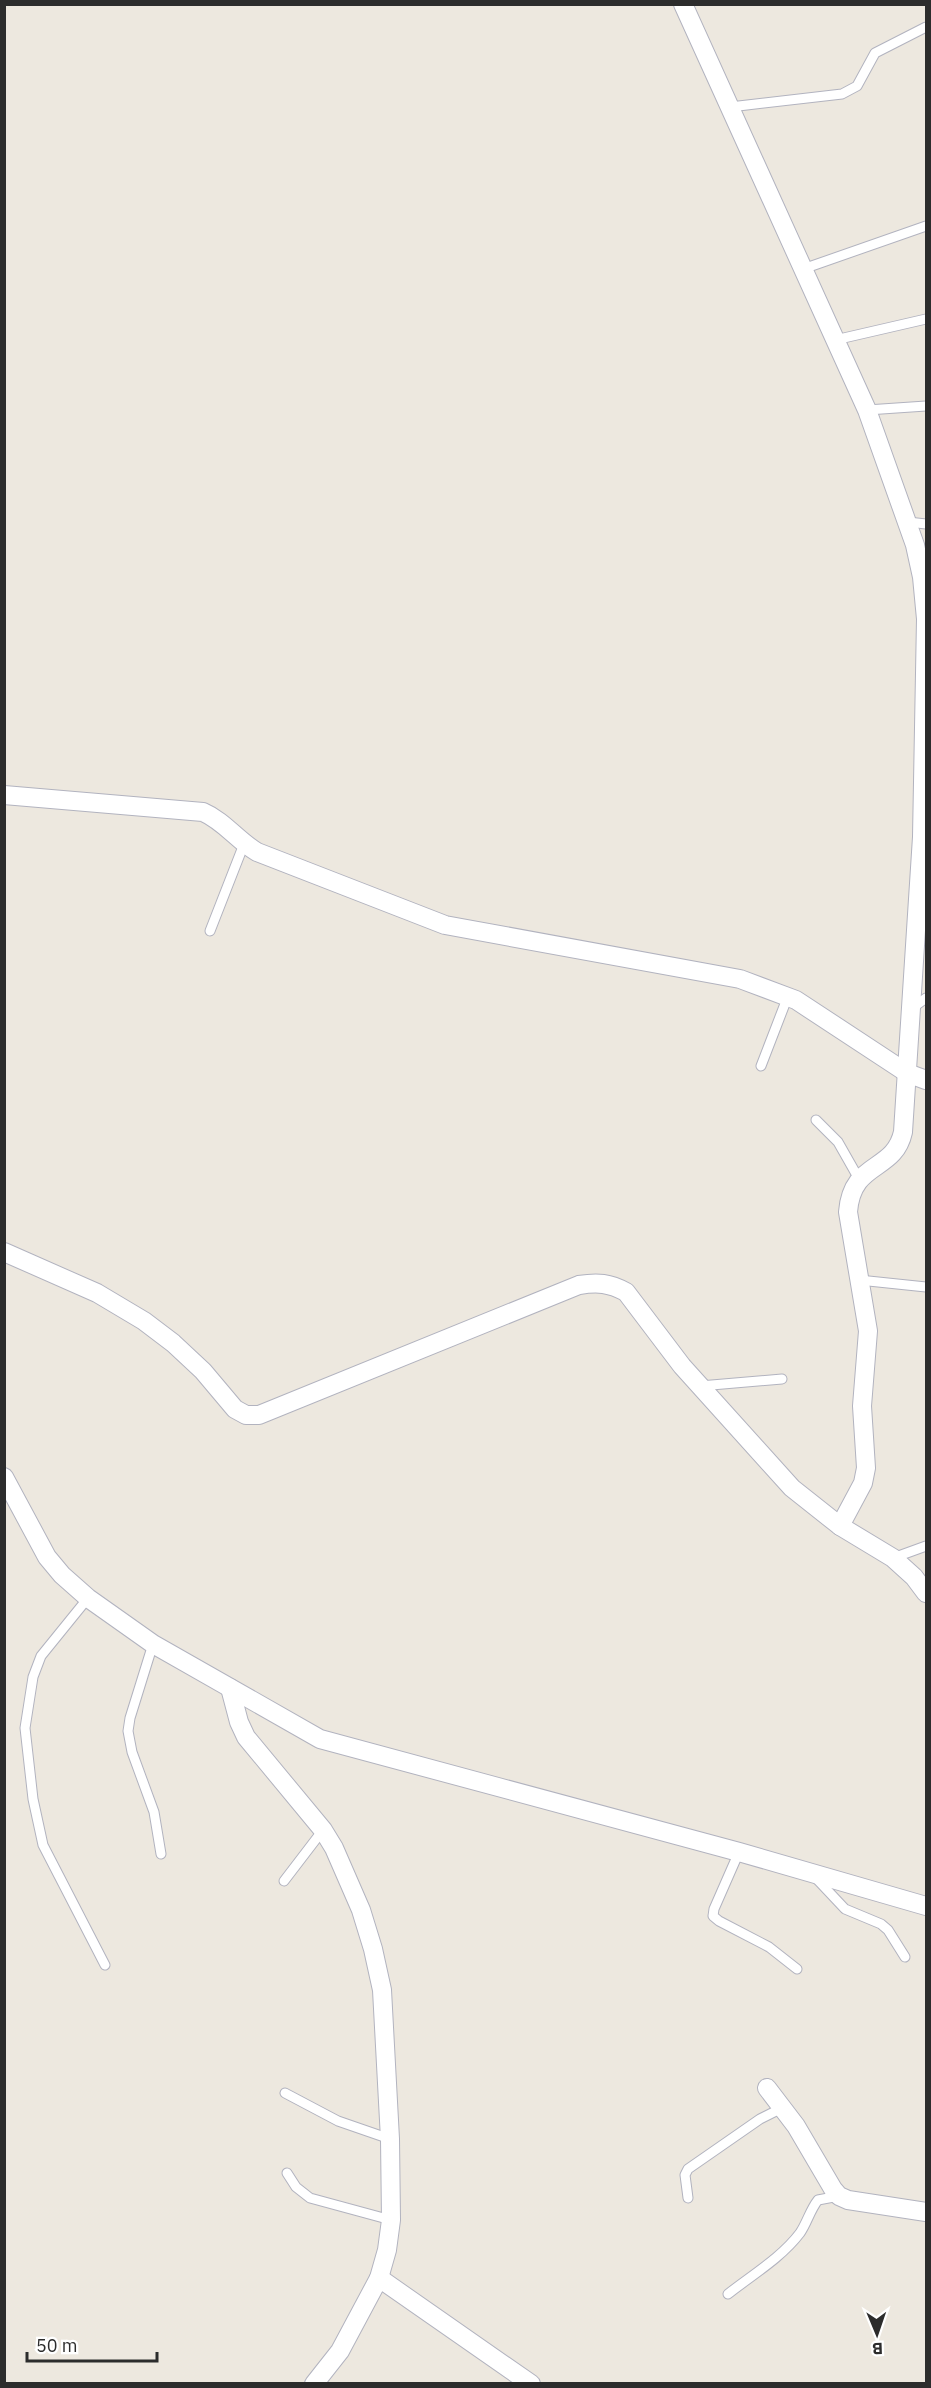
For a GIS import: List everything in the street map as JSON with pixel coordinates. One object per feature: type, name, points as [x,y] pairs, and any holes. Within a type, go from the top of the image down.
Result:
[{"type":"street","points":[[683,4],[867,410],[908,522],[922,577],[926,619],[924,796],[901,1144],[894,1153],[853,1186],[848,1212],[868,1331],[862,1406],[866,1468],[863,1483],[840,1526]]},
{"type":"street","points":[[4,795],[203,812],[214,817],[244,844],[267,856],[445,925],[740,979],[788,996],[907,1073],[927,1080]]},
{"type":"street","points":[[4,1252],[97,1293],[144,1321],[181,1350],[203,1371],[235,1409],[246,1415],[260,1415],[579,1284],[597,1282],[613,1285],[626,1292],[700,1386],[792,1488],[840,1526],[892,1558],[914,1577],[927,1593]]},
{"type":"street","points":[[4,1477],[47,1557],[62,1575],[88,1598],[153,1644],[305,1732],[336,1744],[739,1852],[927,1906]]},
{"type":"street","points":[[230,1688],[239,1722],[246,1737],[323,1830],[334,1848],[361,1910],[382,1990],[390,2139],[391,2220],[387,2250],[379,2278],[340,2351],[314,2384]]},
{"type":"street","points":[[767,2088],[800,2131],[839,2196],[849,2200],[927,2212]]},
{"type":"street","points":[[379,2278],[531,2384]]},
{"type":"lane","points":[[730,107],[842,94],[857,86],[875,53],[927,27]]},
{"type":"lane","points":[[803,269],[927,226]]},
{"type":"lane","points":[[835,340],[927,319]]},
{"type":"lane","points":[[867,410],[927,406]]},
{"type":"lane","points":[[908,522],[927,524]]},
{"type":"lane","points":[[210,931],[244,844]]},
{"type":"lane","points":[[761,1066],[788,996]]},
{"type":"lane","points":[[911,1009],[927,998]]},
{"type":"lane","points":[[816,1120],[838,1142],[859,1179]]},
{"type":"lane","points":[[860,1280],[927,1287]]},
{"type":"lane","points":[[700,1386],[782,1379]]},
{"type":"lane","points":[[892,1558],[927,1546]]},
{"type":"lane","points":[[88,1598],[41,1656],[33,1677],[26,1728],[33,1799],[43,1845],[105,1965]]},
{"type":"lane","points":[[153,1644],[128,1731],[132,1752],[154,1812],[161,1854]]},
{"type":"lane","points":[[284,1881],[323,1830]]},
{"type":"lane","points":[[739,1852],[713,1916],[769,1947],[797,1969]]},
{"type":"lane","points":[[811,1873],[845,1909],[881,1924],[888,1930],[904,1957]]},
{"type":"lane","points":[[285,2093],[338,2121],[390,2139]]},
{"type":"lane","points":[[688,2198],[685,2175],[688,2169],[760,2118],[782,2108]]},
{"type":"lane","points":[[287,2173],[296,2187],[310,2198],[391,2220]]},
{"type":"lane","points":[[728,2294],[784,2250],[802,2231],[812,2207],[818,2200],[839,2196]]}]
